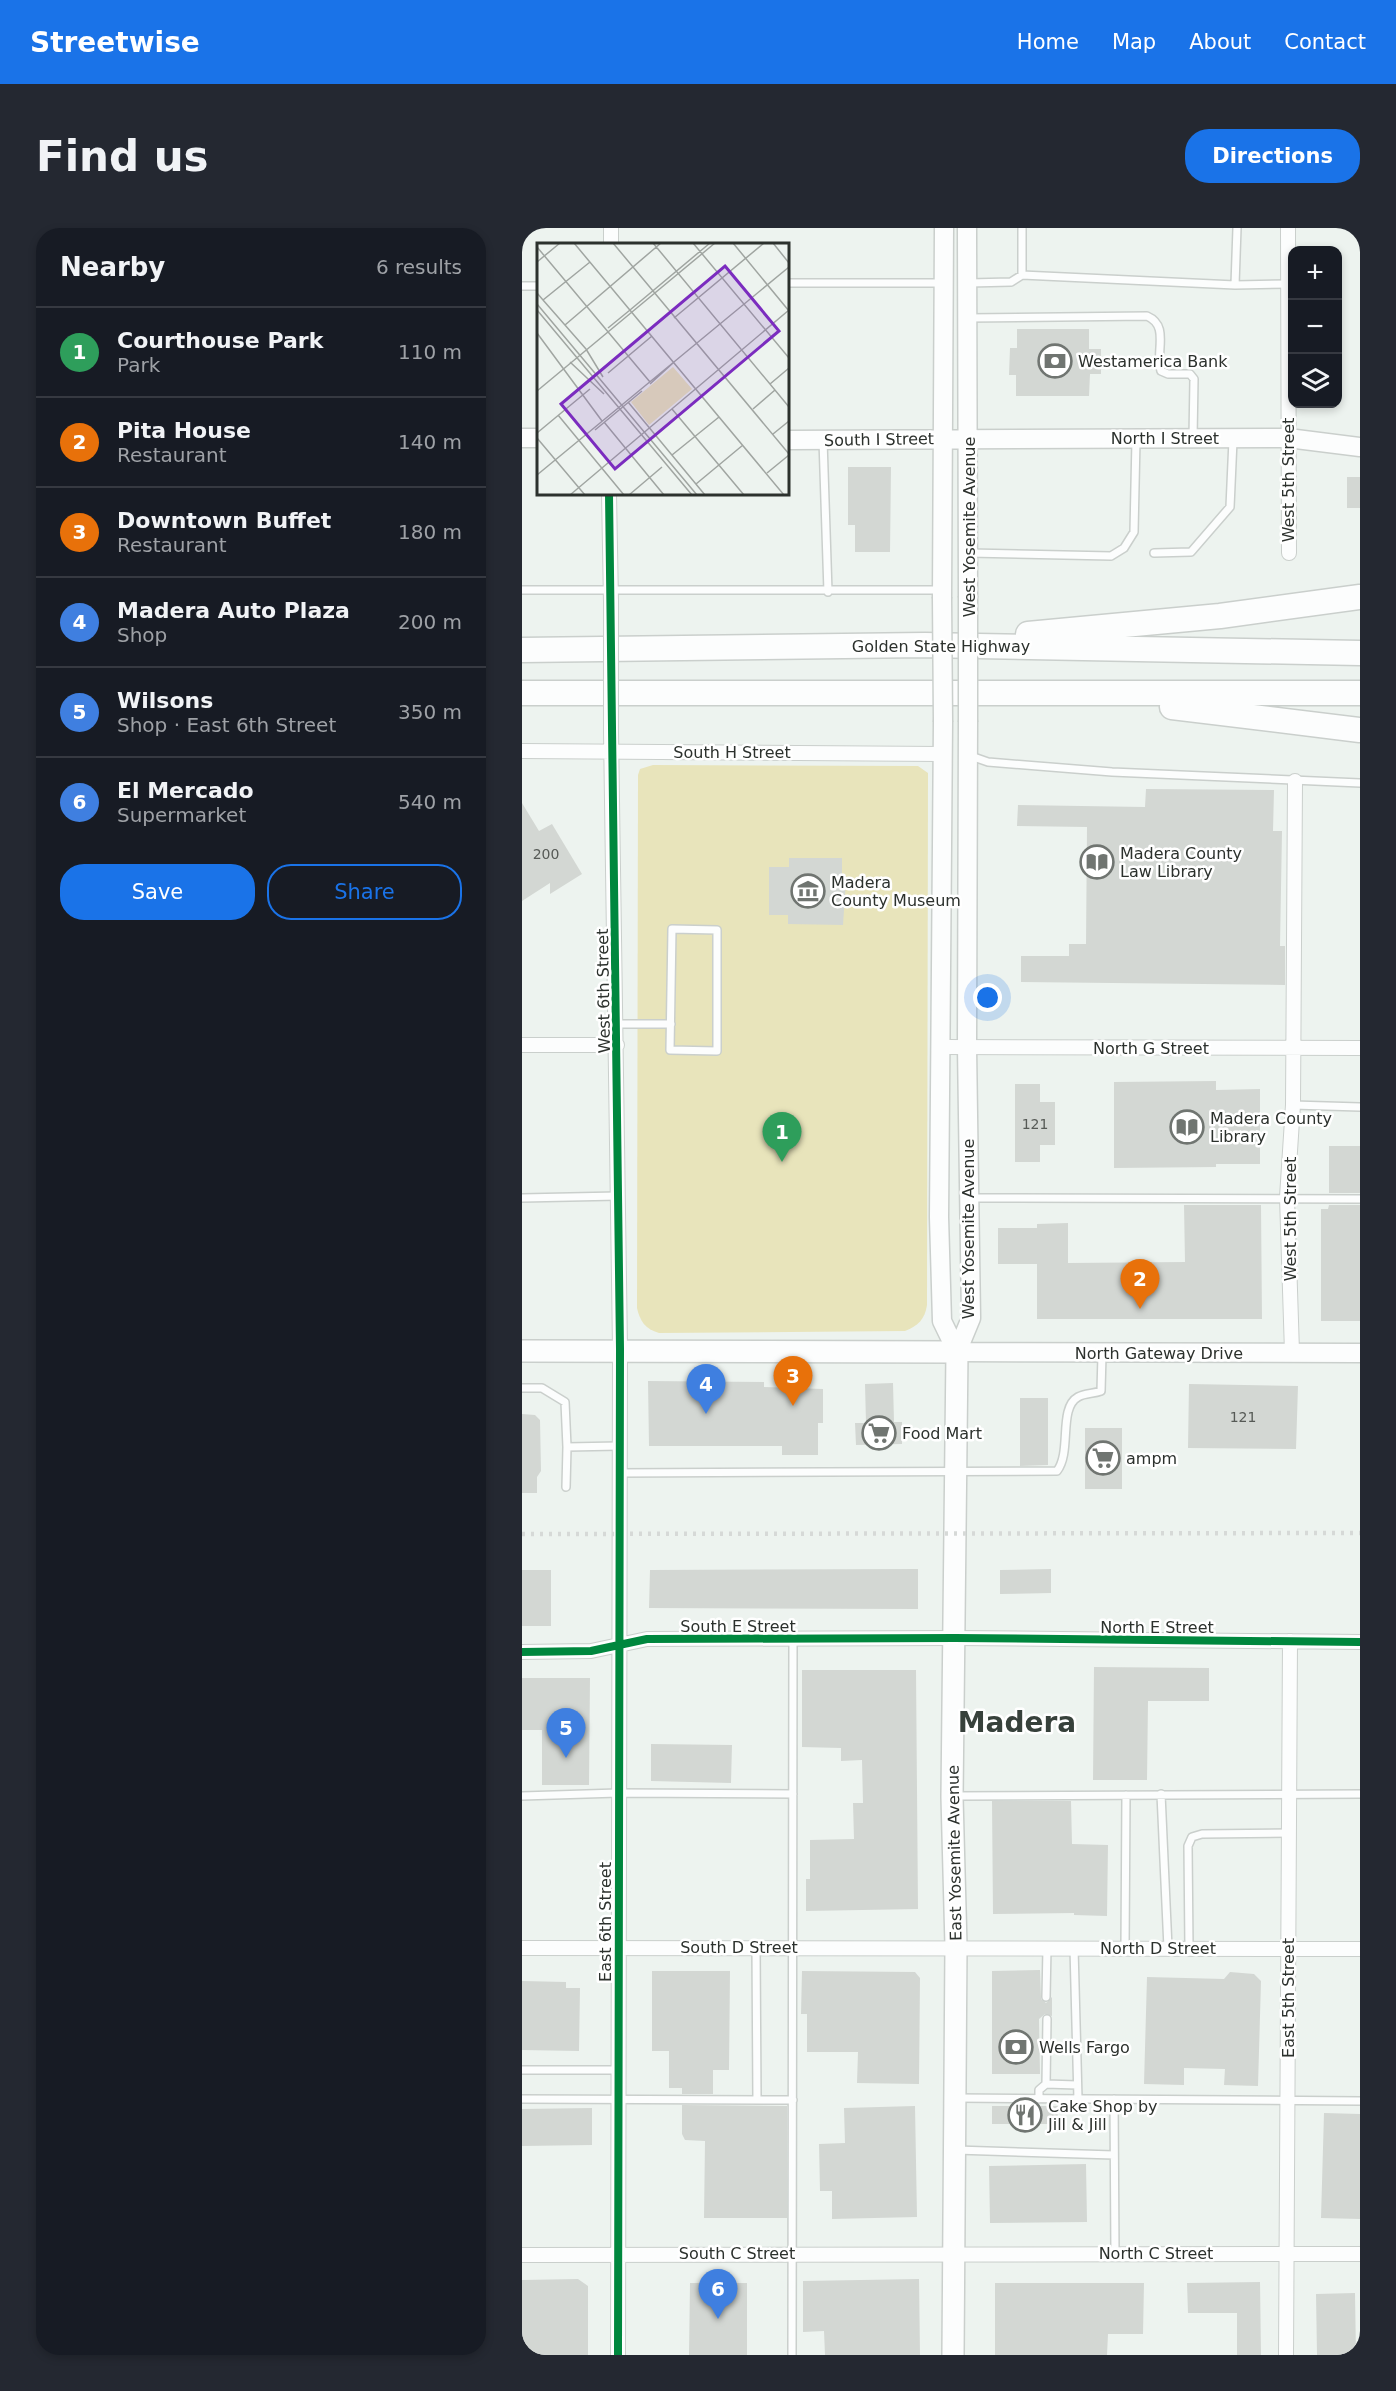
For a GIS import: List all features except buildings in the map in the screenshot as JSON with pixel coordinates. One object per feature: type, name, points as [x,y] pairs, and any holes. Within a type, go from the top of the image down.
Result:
[{"type":"highway","points":[[925,645],[1220,615],[1360,597]]},
{"type":"highway","name":"Golden State Highway","points":[[522,650],[925,645],[1360,653]]},
{"type":"highway","points":[[522,693],[1072,695],[1360,693]]},
{"type":"highway","points":[[1072,695],[1360,730]]},
{"type":"main road","name":"West Yosemite Avenue","points":[[944,228],[941,438],[942,1047],[939,1217],[942,1321],[957,1352]]},
{"type":"main road","name":"West Yosemite Avenue","points":[[957,1352],[970,1318],[967,1047],[969,438],[967,228]]},
{"type":"main road","name":"South I Street","points":[[789,440],[969,438]]},
{"type":"main road","name":"North I Street","points":[[969,438],[1288,438],[1360,447]]},
{"type":"main road","points":[[941,754],[968,755]]},
{"type":"main road","points":[[522,1351],[620,1349],[957,1352]]},
{"type":"main road","name":"North Gateway Drive","points":[[957,1352],[1360,1353]]},
{"type":"main road","name":"East Yosemite Avenue","points":[[953,2355],[956,1946],[952,1797],[957,1352]]},
{"type":"street","points":[[610,243],[611,228]]},
{"type":"street","name":"West 5th Street","points":[[1288,228],[1288,246]]},
{"type":"street","name":"West 5th Street","points":[[1288,300],[1289,553]]},
{"type":"street","name":"West 6th Street","points":[[609,495],[611,751],[617,1024],[619,1489]]},
{"type":"street","name":"South H Street","points":[[522,751],[941,754]]},
{"type":"street","name":"West 5th Street","points":[[1292,1352],[1287,1197],[1293,1105],[1295,781]]},
{"type":"street","points":[[522,1045],[617,1045]]},
{"type":"street","name":"North G Street","points":[[942,1047],[1360,1048]]},
{"type":"street","name":"East 6th Street","points":[[618,2355],[619,1489]]},
{"type":"street","name":"South E Street","points":[[522,1652],[591,1651],[647,1639],[955,1638]]},
{"type":"street","name":"North E Street","points":[[955,1638],[1360,1642]]},
{"type":"street","name":"East 5th Street","points":[[1286,2355],[1290,1641]]},
{"type":"street","name":"South D Street","points":[[522,1948],[956,1946]]},
{"type":"street","name":"North D Street","points":[[956,1946],[1360,1948]]},
{"type":"street","name":"South C Street","points":[[522,2254],[953,2254]]},
{"type":"street","name":"North C Street","points":[[953,2254],[1360,2254]]},
{"type":"lane","points":[[1022,228],[1022,275]]},
{"type":"lane","points":[[1235,285],[1237,228]]},
{"type":"lane","points":[[968,283],[1011,282],[1022,275],[1235,285],[1288,284]]},
{"type":"lane","points":[[789,283],[944,283]]},
{"type":"lane","points":[[968,318],[1148,316],[1155,319],[1161,333],[1159,363],[1161,371],[1168,374],[1190,374],[1194,379],[1193,438]]},
{"type":"lane","points":[[969,554],[1111,555],[1124,548],[1134,532],[1136,438]]},
{"type":"lane","points":[[1154,553],[1191,552],[1230,507],[1233,438]]},
{"type":"lane","points":[[823,440],[828,592]]},
{"type":"lane","points":[[522,590],[611,596],[828,592],[942,593]]},
{"type":"lane","points":[[968,755],[988,762],[1078,770],[1360,783]]},
{"type":"lane","points":[[672,929],[717,930],[717,1051],[670,1050],[670,1024],[672,929]]},
{"type":"lane","points":[[617,1024],[670,1024]]},
{"type":"lane","points":[[1293,1105],[1360,1107]]},
{"type":"lane","points":[[522,1198],[618,1196]]},
{"type":"lane","points":[[969,1198],[1287,1197],[1360,1199]]},
{"type":"lane","points":[[619,1473],[955,1474],[1058,1471],[1064,1458],[1069,1405],[1076,1397],[1101,1391],[1102,1354]]},
{"type":"lane","points":[[522,1388],[542,1388],[565,1402],[566,1487]]},
{"type":"lane","points":[[567,1447],[619,1446]]},
{"type":"lane","points":[[792,2355],[794,2253],[793,1640]]},
{"type":"lane","points":[[522,1796],[618,1793],[793,1794]]},
{"type":"lane","points":[[1161,1794],[1168,1948]]},
{"type":"lane","points":[[952,1797],[1360,1794]]},
{"type":"lane","points":[[1125,1795],[1125,1948]]},
{"type":"lane","points":[[1188,1948],[1188,1846],[1192,1837],[1202,1834],[1289,1833]]},
{"type":"lane","points":[[756,1947],[757,2100]]},
{"type":"lane","points":[[1045,1994],[1047,1948]]},
{"type":"lane","points":[[1074,1948],[1078,2099]]},
{"type":"lane","points":[[1045,2019],[1047,2028],[1046,2084]]},
{"type":"lane","points":[[522,2070],[618,2070]]},
{"type":"lane","points":[[1039,2099],[1039,2090],[1046,2084],[1077,2085]]},
{"type":"lane","points":[[954,2098],[1360,2101]]},
{"type":"lane","points":[[522,2099],[794,2100]]},
{"type":"lane","points":[[1114,2099],[1115,2254]]},
{"type":"lane","points":[[954,2150],[1114,2155]]},
{"type":"shaded area","points":[[653,765],[918,766],[928,773],[927,1305],[923,1318],[910,1329],[905,1331],[659,1333],[647,1327],[640,1317],[637,1308],[638,775],[640,769]]},
{"type":"railway","points":[[522,1534],[1360,1533]]},
{"type":"cycle path","points":[[609,495],[620,1349],[618,2355]]},
{"type":"cycle path","points":[[522,1652],[591,1651],[647,1639],[955,1638],[1360,1642]]},
{"type":"place","name":"Westamerica Bank","points":[[1055,361]]},
{"type":"place","name":"Madera County Law Library","points":[[1097,862]]},
{"type":"place","name":"Madera County Museum","points":[[808,891]]},
{"type":"place","name":"Madera County Library","points":[[1187,1127]]},
{"type":"place","name":"Courthouse Park","points":[[782,1162]]},
{"type":"place","name":"Pita House","points":[[1140,1309]]},
{"type":"place","name":"Downtown Buffet","points":[[793,1406]]},
{"type":"place","name":"Madera Auto Plaza","points":[[706,1414]]},
{"type":"place","name":"Food Mart","points":[[879,1433]]},
{"type":"place","name":"ampm","points":[[1103,1458]]},
{"type":"place","name":"Wilsons","points":[[566,1758]]},
{"type":"place","name":"Wells Fargo","points":[[1016,2047]]},
{"type":"place","name":"Cake Shop by Jill & Jill","points":[[1025,2115]]},
{"type":"place","name":"El Mercado","points":[[718,2319]]},
{"type":"district","name":"Madera","points":[[1017,1722]]}]
